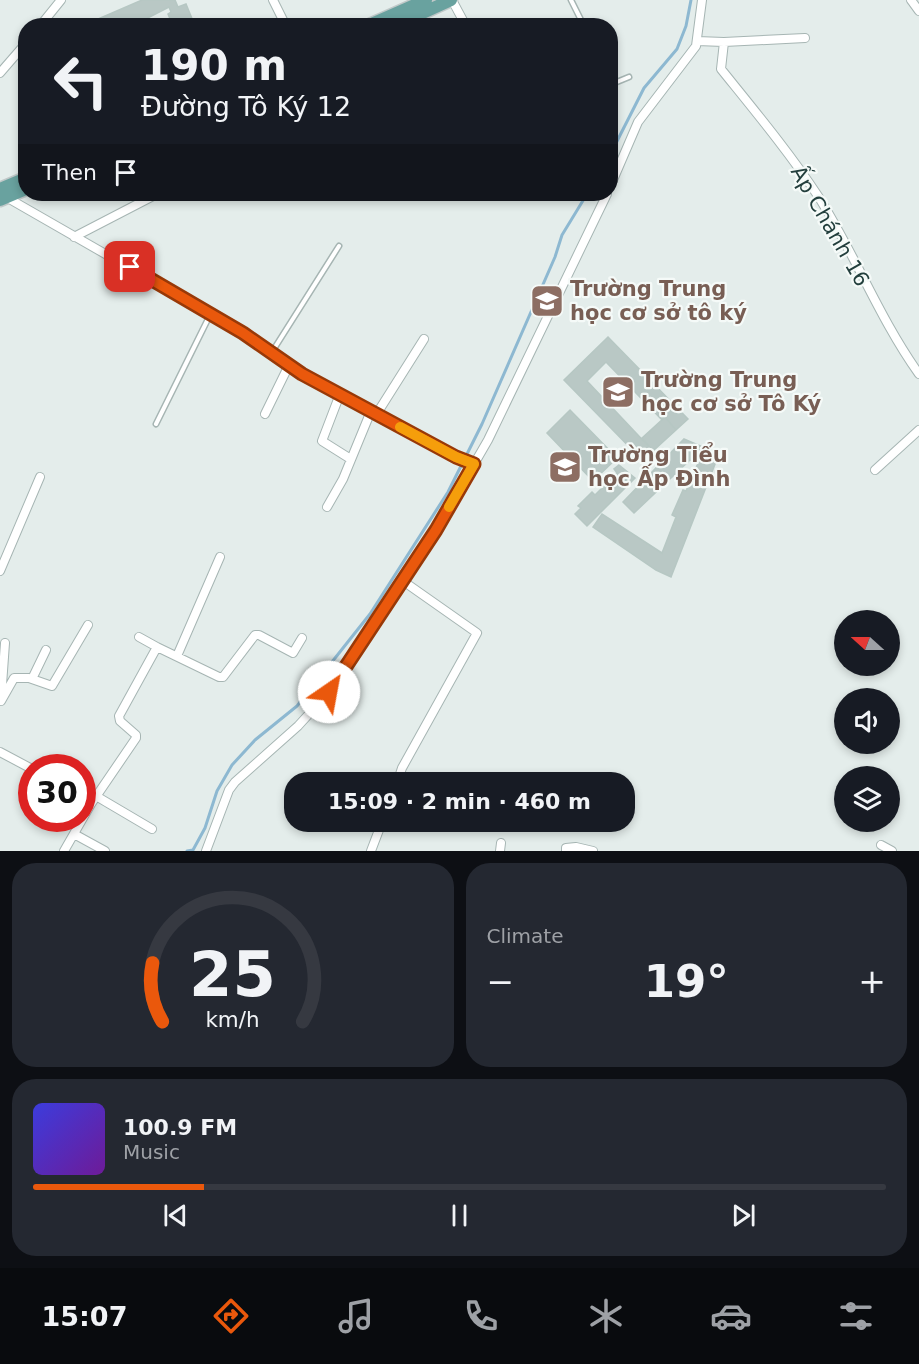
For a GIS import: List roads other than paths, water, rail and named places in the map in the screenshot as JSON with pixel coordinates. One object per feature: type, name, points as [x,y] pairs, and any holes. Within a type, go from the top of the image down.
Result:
[{"type":"main road","points":[[385,18],[426,0]]},
{"type":"main road","points":[[412,18],[452,0]]},
{"type":"main road","points":[[2,195],[18,184]]},
{"type":"main road","points":[[2,195],[18,191]]},
{"type":"street","points":[[46,18],[61,0]]},
{"type":"street","points":[[273,0],[282,18]]},
{"type":"street","points":[[452,0],[462,18]]},
{"type":"street","points":[[618,168],[638,122],[654,98],[664,91],[696,46],[702,0]]},
{"type":"street","points":[[911,0],[919,11]]},
{"type":"street","points":[[697,40],[724,42],[805,38]]},
{"type":"street","name":"Ấp Chánh 16","points":[[724,42],[721,69],[758,114],[818,197],[874,303],[919,374]]},
{"type":"street","points":[[0,73],[18,52]]},
{"type":"street","points":[[2,195],[210,315],[373,413],[456,457],[472,463]]},
{"type":"street","points":[[74,237],[143,201]]},
{"type":"street","points":[[206,851],[229,790],[298,726],[329,692],[436,530],[562,291],[604,201]]},
{"type":"street","points":[[327,507],[373,413],[424,339]]},
{"type":"street","points":[[265,414],[289,364]]},
{"type":"street","points":[[340,394],[322,441],[350,458]]},
{"type":"street","points":[[875,470],[919,430]]},
{"type":"street","points":[[0,571],[40,477]]},
{"type":"street","points":[[177,656],[220,557]]},
{"type":"street","points":[[401,772],[477,633],[403,581]]},
{"type":"street","points":[[0,702],[14,678],[32,679],[52,686],[88,625]]},
{"type":"street","points":[[139,637],[223,677],[255,635],[293,653],[302,638]]},
{"type":"street","points":[[0,702],[5,643]]},
{"type":"street","points":[[152,829],[96,796],[136,738],[136,735],[120,721],[119,716],[157,647]]},
{"type":"street","points":[[32,679],[46,650]]},
{"type":"street","points":[[0,752],[18,762]]},
{"type":"street","points":[[371,851],[378,832]]},
{"type":"street","points":[[64,851],[74,834],[105,851]]},
{"type":"street","points":[[881,845],[892,851]]},
{"type":"street","points":[[566,851],[566,848],[576,847],[592,851]]},
{"type":"lane","points":[[571,0],[580,18]]},
{"type":"lane","points":[[618,81],[628,77]]},
{"type":"lane","points":[[272,353],[339,246]]},
{"type":"lane","points":[[156,424],[210,315]]},
{"type":"waterway","points":[[618,139],[644,88],[677,49],[686,26],[691,0]]},
{"type":"waterway","points":[[187,851],[193,850],[205,828],[217,791],[232,765],[255,740],[297,706],[370,614],[448,492],[482,424],[555,257],[562,235],[583,201]]},
{"type":"place","name":"Trường Trung học cơ sở tô ký","points":[[547,301]]},
{"type":"place","name":"Trường Trung học cơ sở Tô Ký","points":[[618,392]]},
{"type":"place","name":"Trường Tiểu học Ấp Đình","points":[[565,467]]}]
